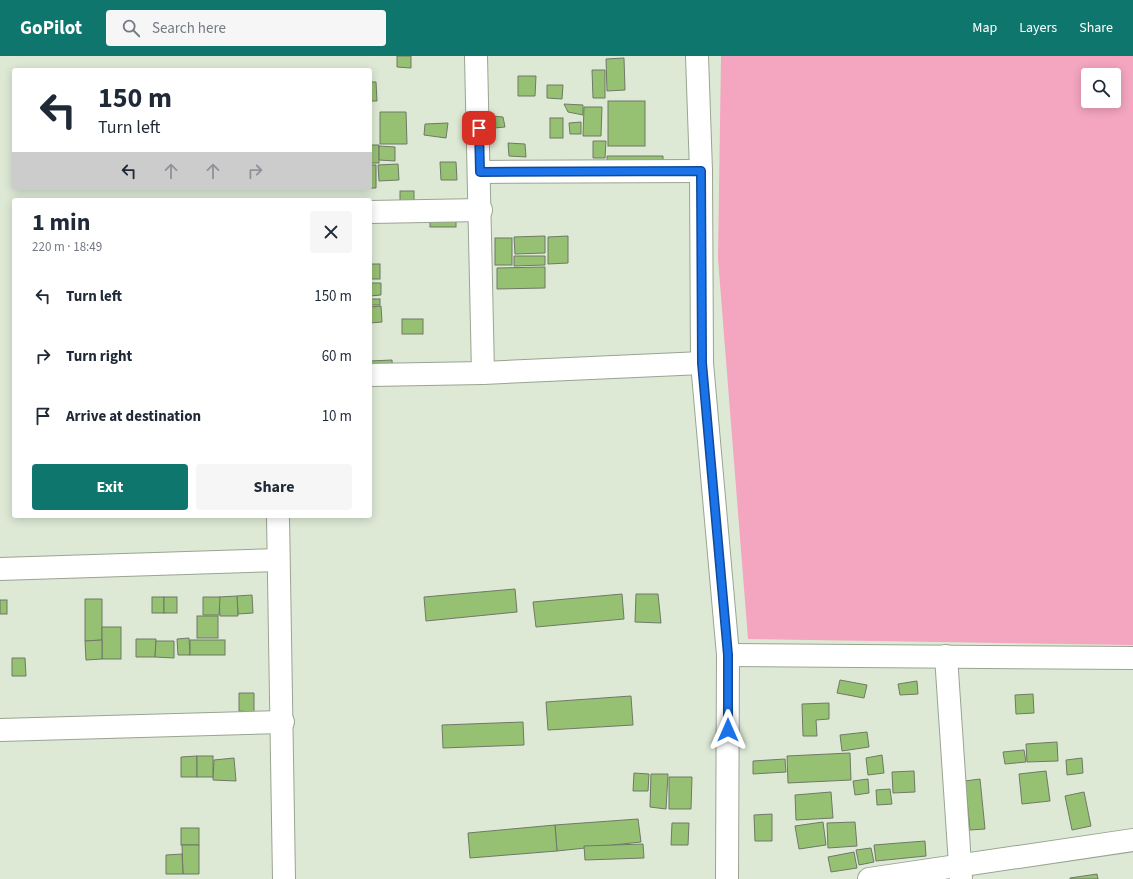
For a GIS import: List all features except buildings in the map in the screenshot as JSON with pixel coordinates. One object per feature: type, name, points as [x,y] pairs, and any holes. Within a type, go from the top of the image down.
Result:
[{"type":"street","points":[[476,56],[484,373]]},
{"type":"street","points":[[697,56],[701,171],[702,363],[728,655],[727,879]]},
{"type":"street","points":[[480,172],[701,171]]},
{"type":"street","points":[[372,212],[481,210]]},
{"type":"street","points":[[372,375],[484,373],[702,363]]},
{"type":"street","points":[[278,518],[283,722],[284,879]]},
{"type":"street","points":[[0,569],[278,560]]},
{"type":"street","points":[[728,655],[1133,658]]},
{"type":"street","points":[[946,656],[960,873]]},
{"type":"street","points":[[0,730],[283,722]]},
{"type":"street","points":[[869,879],[960,873],[1133,840]]},
{"type":"shaded area","points":[[721,56],[1133,56],[1133,645],[748,639],[718,259]]},
{"type":"route","points":[[479,128],[480,172],[701,171],[702,363],[728,655],[728,730]]}]
